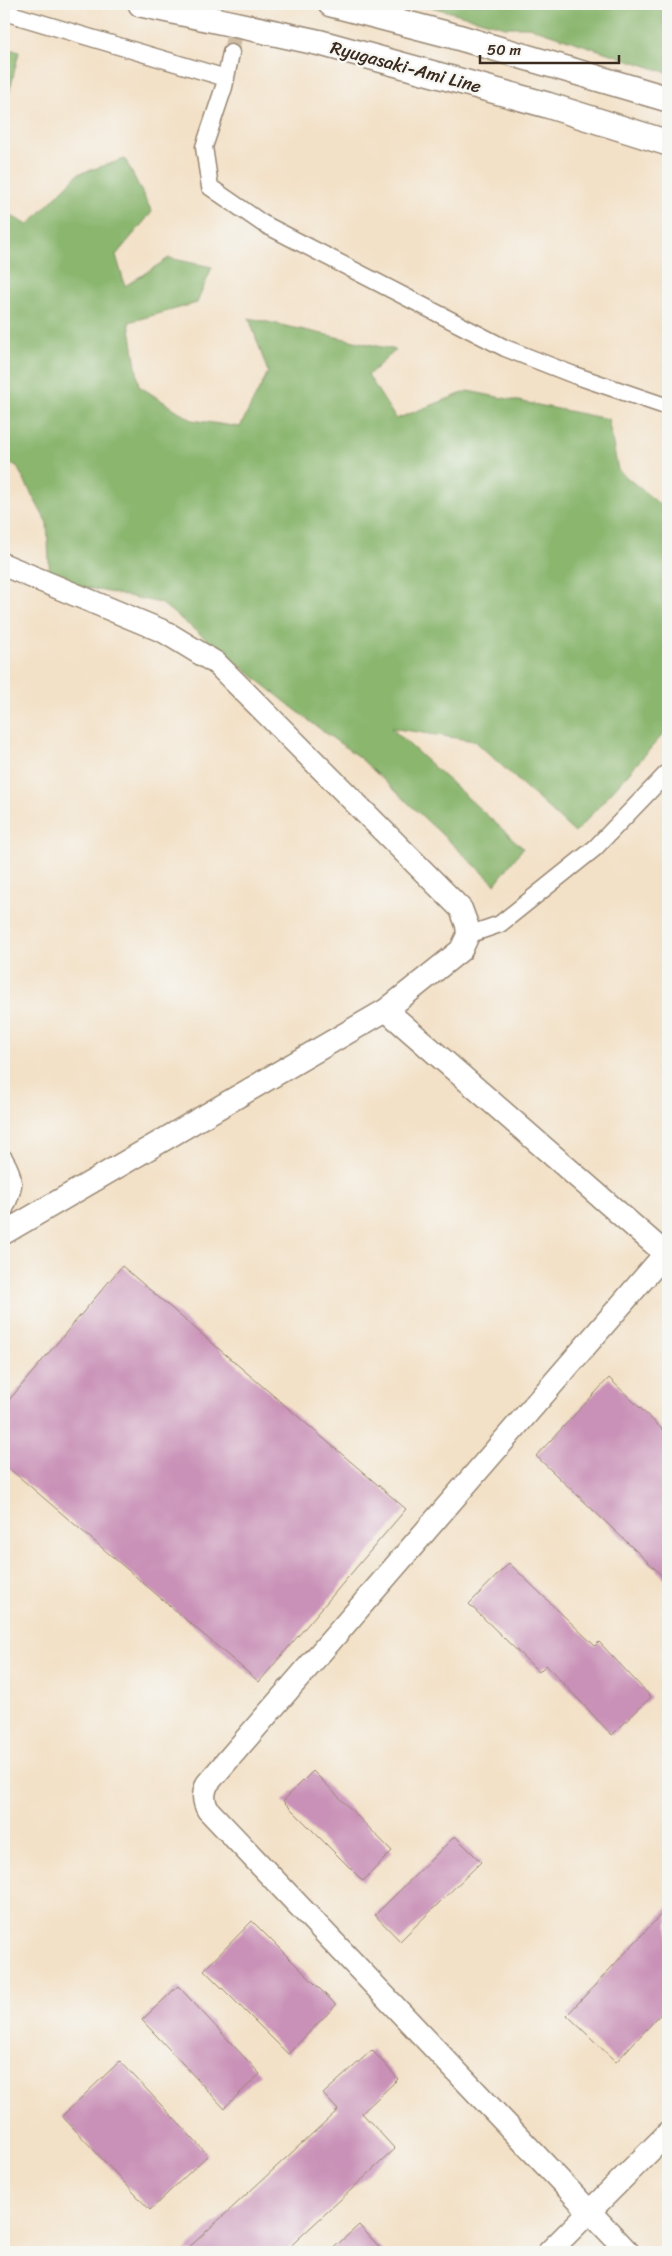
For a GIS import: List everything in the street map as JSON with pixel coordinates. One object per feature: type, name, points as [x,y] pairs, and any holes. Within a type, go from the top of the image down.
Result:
[{"type":"main road","name":"Ryugasaki-Ami Line","points":[[141,4],[321,43],[547,105],[668,143]]},
{"type":"main road","points":[[331,4],[454,36],[668,99]]},
{"type":"street","points":[[4,12],[226,78]]},
{"type":"street","points":[[230,53],[226,78],[204,147],[210,187],[262,223],[505,348],[574,375],[668,407]]},
{"type":"street","points":[[4,565],[165,632],[216,663],[461,909],[467,925],[468,935],[461,950],[386,1010],[4,1233]]},
{"type":"street","points":[[468,935],[500,924],[594,848],[668,772]]},
{"type":"street","points":[[386,1010],[667,1255],[207,1784],[204,1794],[208,1810],[628,2252]]},
{"type":"street","points":[[4,1158],[10,1167],[14,1189],[4,1211]]},
{"type":"street","points":[[549,2252],[668,2134]]},
{"type":"green space","points":[[421,4],[668,4],[668,73],[529,27],[505,27]]},
{"type":"green space","points":[[4,47],[19,52],[4,114]]},
{"type":"green space","points":[[125,159],[152,212],[116,255],[125,286],[169,258],[212,267],[197,303],[129,322],[139,386],[192,420],[240,427],[268,372],[249,318],[396,350],[368,375],[396,419],[468,391],[608,419],[618,470],[664,508],[668,509],[668,729],[575,833],[475,741],[391,728],[523,848],[495,884],[360,758],[312,723],[161,603],[50,580],[47,523],[16,465],[4,464],[4,212],[28,225],[78,174]]},
{"type":"building","points":[[122,1266],[406,1509],[259,1682],[4,1464],[4,1406]]},
{"type":"building","points":[[609,1378],[668,1435],[668,1581],[536,1456]]},
{"type":"building","points":[[509,1563],[595,1646],[599,1642],[651,1697],[612,1735],[546,1665],[539,1672],[469,1604]]},
{"type":"building","points":[[313,1771],[392,1851],[363,1881],[283,1801]]},
{"type":"building","points":[[455,1836],[481,1862],[400,1941],[375,1915]]},
{"type":"building","points":[[668,1907],[668,2006],[616,2062],[567,2015]]},
{"type":"building","points":[[252,1921],[336,2005],[288,2054],[204,1970]]},
{"type":"building","points":[[178,1986],[260,2074],[224,2108],[142,2020]]},
{"type":"building","points":[[372,2050],[398,2079],[362,2113],[395,2149],[284,2252],[184,2252],[338,2110],[323,2094]]},
{"type":"building","points":[[120,2061],[208,2155],[150,2210],[62,2116]]},
{"type":"building","points":[[359,2225],[384,2252],[329,2252]]},
{"type":"tunnel","points":[[231,53],[240,4]]}]
